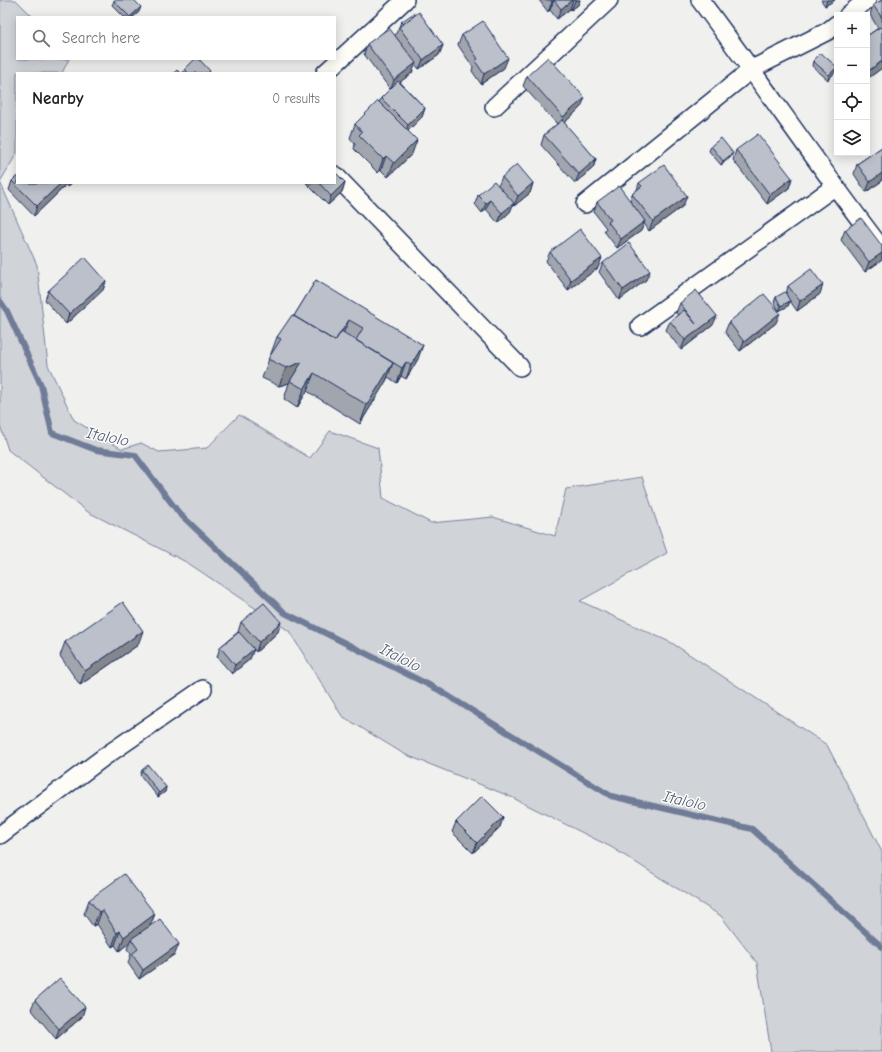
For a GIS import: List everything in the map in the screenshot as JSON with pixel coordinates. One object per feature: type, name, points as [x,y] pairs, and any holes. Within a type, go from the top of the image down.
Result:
[{"type":"street","points":[[326,72],[405,0]]},
{"type":"street","points":[[494,107],[609,0]]},
{"type":"street","points":[[700,0],[752,69],[834,186],[882,249]]},
{"type":"street","points":[[852,12],[867,0]]},
{"type":"street","points":[[585,204],[752,69],[828,31],[834,26]]},
{"type":"street","points":[[336,176],[520,367]]},
{"type":"street","points":[[640,326],[834,186]]},
{"type":"street","points":[[0,835],[104,757],[203,689]]},
{"type":"shaded area","points":[[0,0],[16,0],[32,16],[16,16],[16,60],[68,60],[62,72],[16,72],[16,155],[0,182]]},
{"type":"shaded area","points":[[0,182],[37,265],[48,365],[74,420],[122,449],[141,443],[159,452],[207,448],[239,415],[310,458],[330,431],[378,448],[383,498],[431,523],[493,517],[555,536],[566,489],[642,477],[667,553],[580,601],[672,643],[827,745],[882,852],[882,1052],[771,1052],[757,963],[721,916],[611,847],[509,796],[404,754],[342,716],[289,631],[188,563],[88,512],[8,450],[0,425]]},
{"type":"building","points":[[134,0],[141,7],[131,16],[129,16],[114,1]]},
{"type":"building","points":[[554,0],[572,0],[561,9]]},
{"type":"building","points":[[882,0],[882,18],[873,5]]},
{"type":"building","points":[[419,12],[443,45],[423,60],[399,27]]},
{"type":"building","points":[[414,13],[415,15],[403,24],[401,22]]},
{"type":"building","points":[[483,21],[508,58],[484,74],[475,61],[478,59],[462,35]]},
{"type":"building","points":[[880,27],[882,29],[882,61],[870,70],[870,48],[870,34]]},
{"type":"building","points":[[389,28],[416,63],[394,80],[367,44]]},
{"type":"building","points":[[821,53],[834,64],[834,70],[829,75],[813,61]]},
{"type":"building","points":[[548,57],[585,98],[563,117],[527,76]]},
{"type":"building","points":[[194,60],[200,60],[210,71],[187,72],[185,69]]},
{"type":"building","points":[[398,81],[425,108],[408,125],[381,98]]},
{"type":"building","points":[[378,101],[417,140],[394,163],[386,156],[383,159],[359,135],[362,132],[355,124]]},
{"type":"building","points":[[562,120],[596,159],[579,174],[544,135]]},
{"type":"building","points":[[758,134],[792,178],[770,195],[736,150]]},
{"type":"building","points":[[721,138],[733,153],[723,161],[711,146]]},
{"type":"building","points":[[882,147],[882,173],[870,182],[857,164]]},
{"type":"building","points":[[517,164],[533,183],[518,196],[502,177]]},
{"type":"building","points":[[664,165],[687,196],[653,221],[632,194],[642,186],[639,183]]},
{"type":"building","points":[[336,173],[345,182],[331,196],[320,184],[336,184]]},
{"type":"building","points":[[16,177],[16,184],[60,184],[37,206],[12,181]]},
{"type":"building","points":[[494,181],[514,203],[502,213],[490,200],[486,203],[478,195]]},
{"type":"building","points":[[619,186],[645,221],[621,239],[608,222],[611,220],[597,202]]},
{"type":"building","points":[[861,218],[882,246],[882,253],[869,262],[845,230]]},
{"type":"building","points":[[580,229],[602,258],[571,280],[550,252]]},
{"type":"building","points":[[629,243],[650,271],[623,290],[603,263]]},
{"type":"building","points":[[85,257],[106,281],[69,314],[48,291]]},
{"type":"building","points":[[811,269],[823,285],[800,301],[788,286]]},
{"type":"building","points":[[316,280],[423,345],[411,365],[406,362],[402,368],[356,340],[363,328],[349,320],[335,341],[294,316]]},
{"type":"building","points":[[696,290],[717,316],[685,340],[670,321],[684,310],[696,324],[680,303]]},
{"type":"building","points":[[785,292],[790,301],[781,306],[776,297]]},
{"type":"building","points":[[764,294],[780,313],[744,342],[729,322]]},
{"type":"building","points":[[292,315],[335,341],[341,331],[393,363],[367,405],[314,373],[304,389],[290,381],[302,362],[286,368],[268,359],[281,339],[277,337]]},
{"type":"building","points":[[123,602],[143,631],[85,671],[65,642]]},
{"type":"building","points":[[264,603],[281,622],[259,642],[241,622]]},
{"type":"building","points":[[239,632],[254,649],[235,665],[220,647]]},
{"type":"building","points":[[148,765],[166,787],[159,793],[142,770]]},
{"type":"building","points":[[482,796],[503,817],[477,843],[456,822]]},
{"type":"building","points":[[124,874],[155,914],[124,937],[120,931],[117,933],[102,910],[99,912],[89,900]]},
{"type":"building","points":[[160,919],[179,944],[143,970],[132,954],[138,949],[131,939]]},
{"type":"building","points":[[60,978],[85,1007],[59,1029],[35,1000]]},
{"type":"waterway","name":"Italolo","points":[[0,301],[7,311],[41,385],[52,433],[96,450],[135,455],[179,513],[285,613],[437,689],[611,796],[752,829],[882,947]]}]
